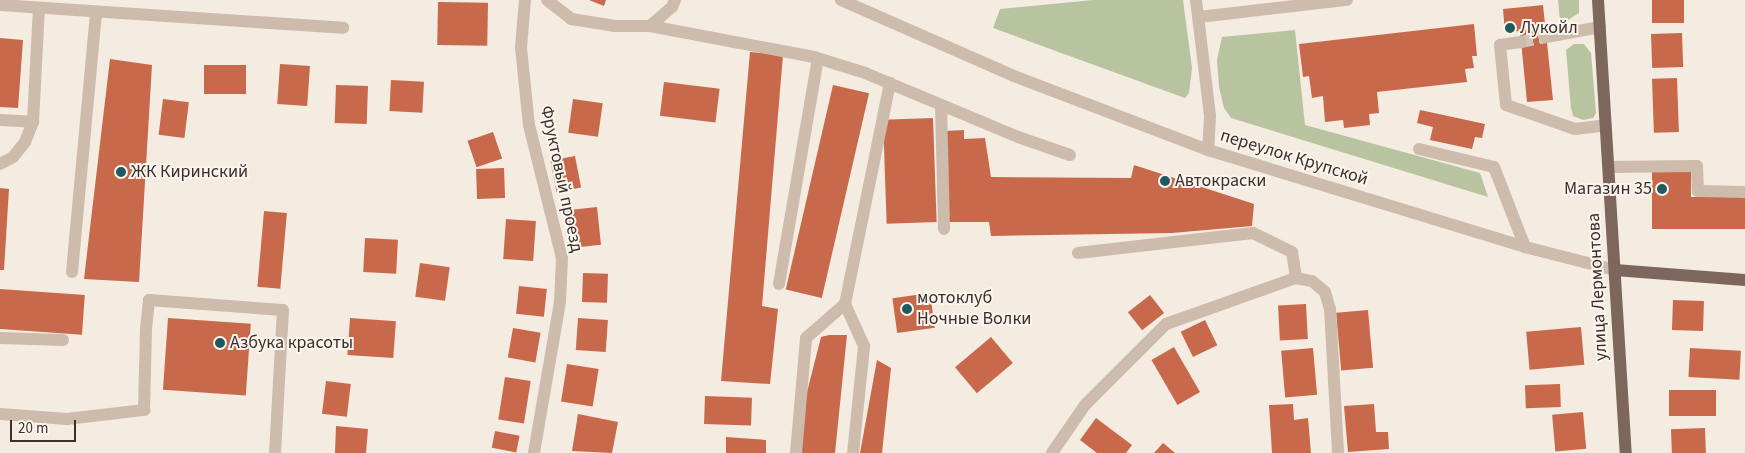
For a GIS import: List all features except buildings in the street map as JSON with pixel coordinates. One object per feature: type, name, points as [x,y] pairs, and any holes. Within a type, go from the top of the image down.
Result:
[{"type":"main road","name":"улица Лермонтова","points":[[1598,0],[1626,453]]},
{"type":"main road","points":[[1615,270],[1745,280]]},
{"type":"street","name":"Фруктовый проезд","points":[[525,0],[521,48],[529,125],[562,258],[560,302],[534,453]]},
{"type":"street","points":[[547,0],[571,19],[615,26],[650,26],[818,58],[890,83],[1018,137],[1070,155]]},
{"type":"street","points":[[650,26],[672,7],[675,0]]},
{"type":"street","name":"переулок Крупской","points":[[841,0],[1014,76],[1208,150],[1526,247],[1615,270]]},
{"type":"street","points":[[1196,0],[1210,116],[1208,150]]},
{"type":"street","points":[[1199,17],[1347,0]]},
{"type":"street","points":[[0,5],[343,28]]},
{"type":"street","points":[[0,164],[13,157],[25,142],[33,122],[39,8]]},
{"type":"street","points":[[72,272],[96,12]]},
{"type":"street","points":[[1546,37],[1600,27]]},
{"type":"street","points":[[1521,42],[1500,45],[1506,105],[1575,129],[1606,125]]},
{"type":"street","points":[[779,284],[818,58]]},
{"type":"street","points":[[853,453],[864,346],[845,304],[890,83]]},
{"type":"street","points":[[941,105],[944,229]]},
{"type":"street","points":[[0,120],[33,122]]},
{"type":"street","points":[[1419,149],[1494,167],[1526,247]]},
{"type":"street","points":[[1609,167],[1697,166],[1698,191],[1745,192]]},
{"type":"street","points":[[1078,253],[1253,233],[1292,252],[1296,278]]},
{"type":"street","points":[[1052,453],[1085,405],[1166,324],[1296,278],[1312,281],[1325,292],[1330,309],[1338,453]]},
{"type":"street","points":[[0,414],[67,419],[144,410],[146,328],[149,300],[283,310],[276,453]]},
{"type":"street","points":[[796,453],[806,338],[845,304]]},
{"type":"street","points":[[0,338],[63,340]]},
{"type":"green space","points":[[1093,0],[1183,0],[1192,68],[1189,93],[1185,98],[993,28],[1000,9]]},
{"type":"green space","points":[[1558,0],[1579,0],[1579,13],[1568,20],[1560,21]]},
{"type":"green space","points":[[1295,30],[1305,125],[1480,173],[1488,197],[1231,118],[1224,108],[1219,87],[1217,60],[1222,37]]},
{"type":"green space","points":[[1574,44],[1584,44],[1591,53],[1596,113],[1593,118],[1583,120],[1573,116],[1571,108],[1566,50]]},
{"type":"tunnel","points":[[1521,42],[1546,37]]},
{"type":"place","name":"Лукойл","points":[[1510,28]]},
{"type":"place","name":"ЖК Киринский","points":[[121,172]]},
{"type":"place","name":"Автокраски","points":[[1165,181]]},
{"type":"place","name":"Магазин 35","points":[[1662,189]]},
{"type":"place","name":"мотоклуб Ночные Волки","points":[[907,309]]},
{"type":"place","name":"Азбука красоты","points":[[220,343]]}]
